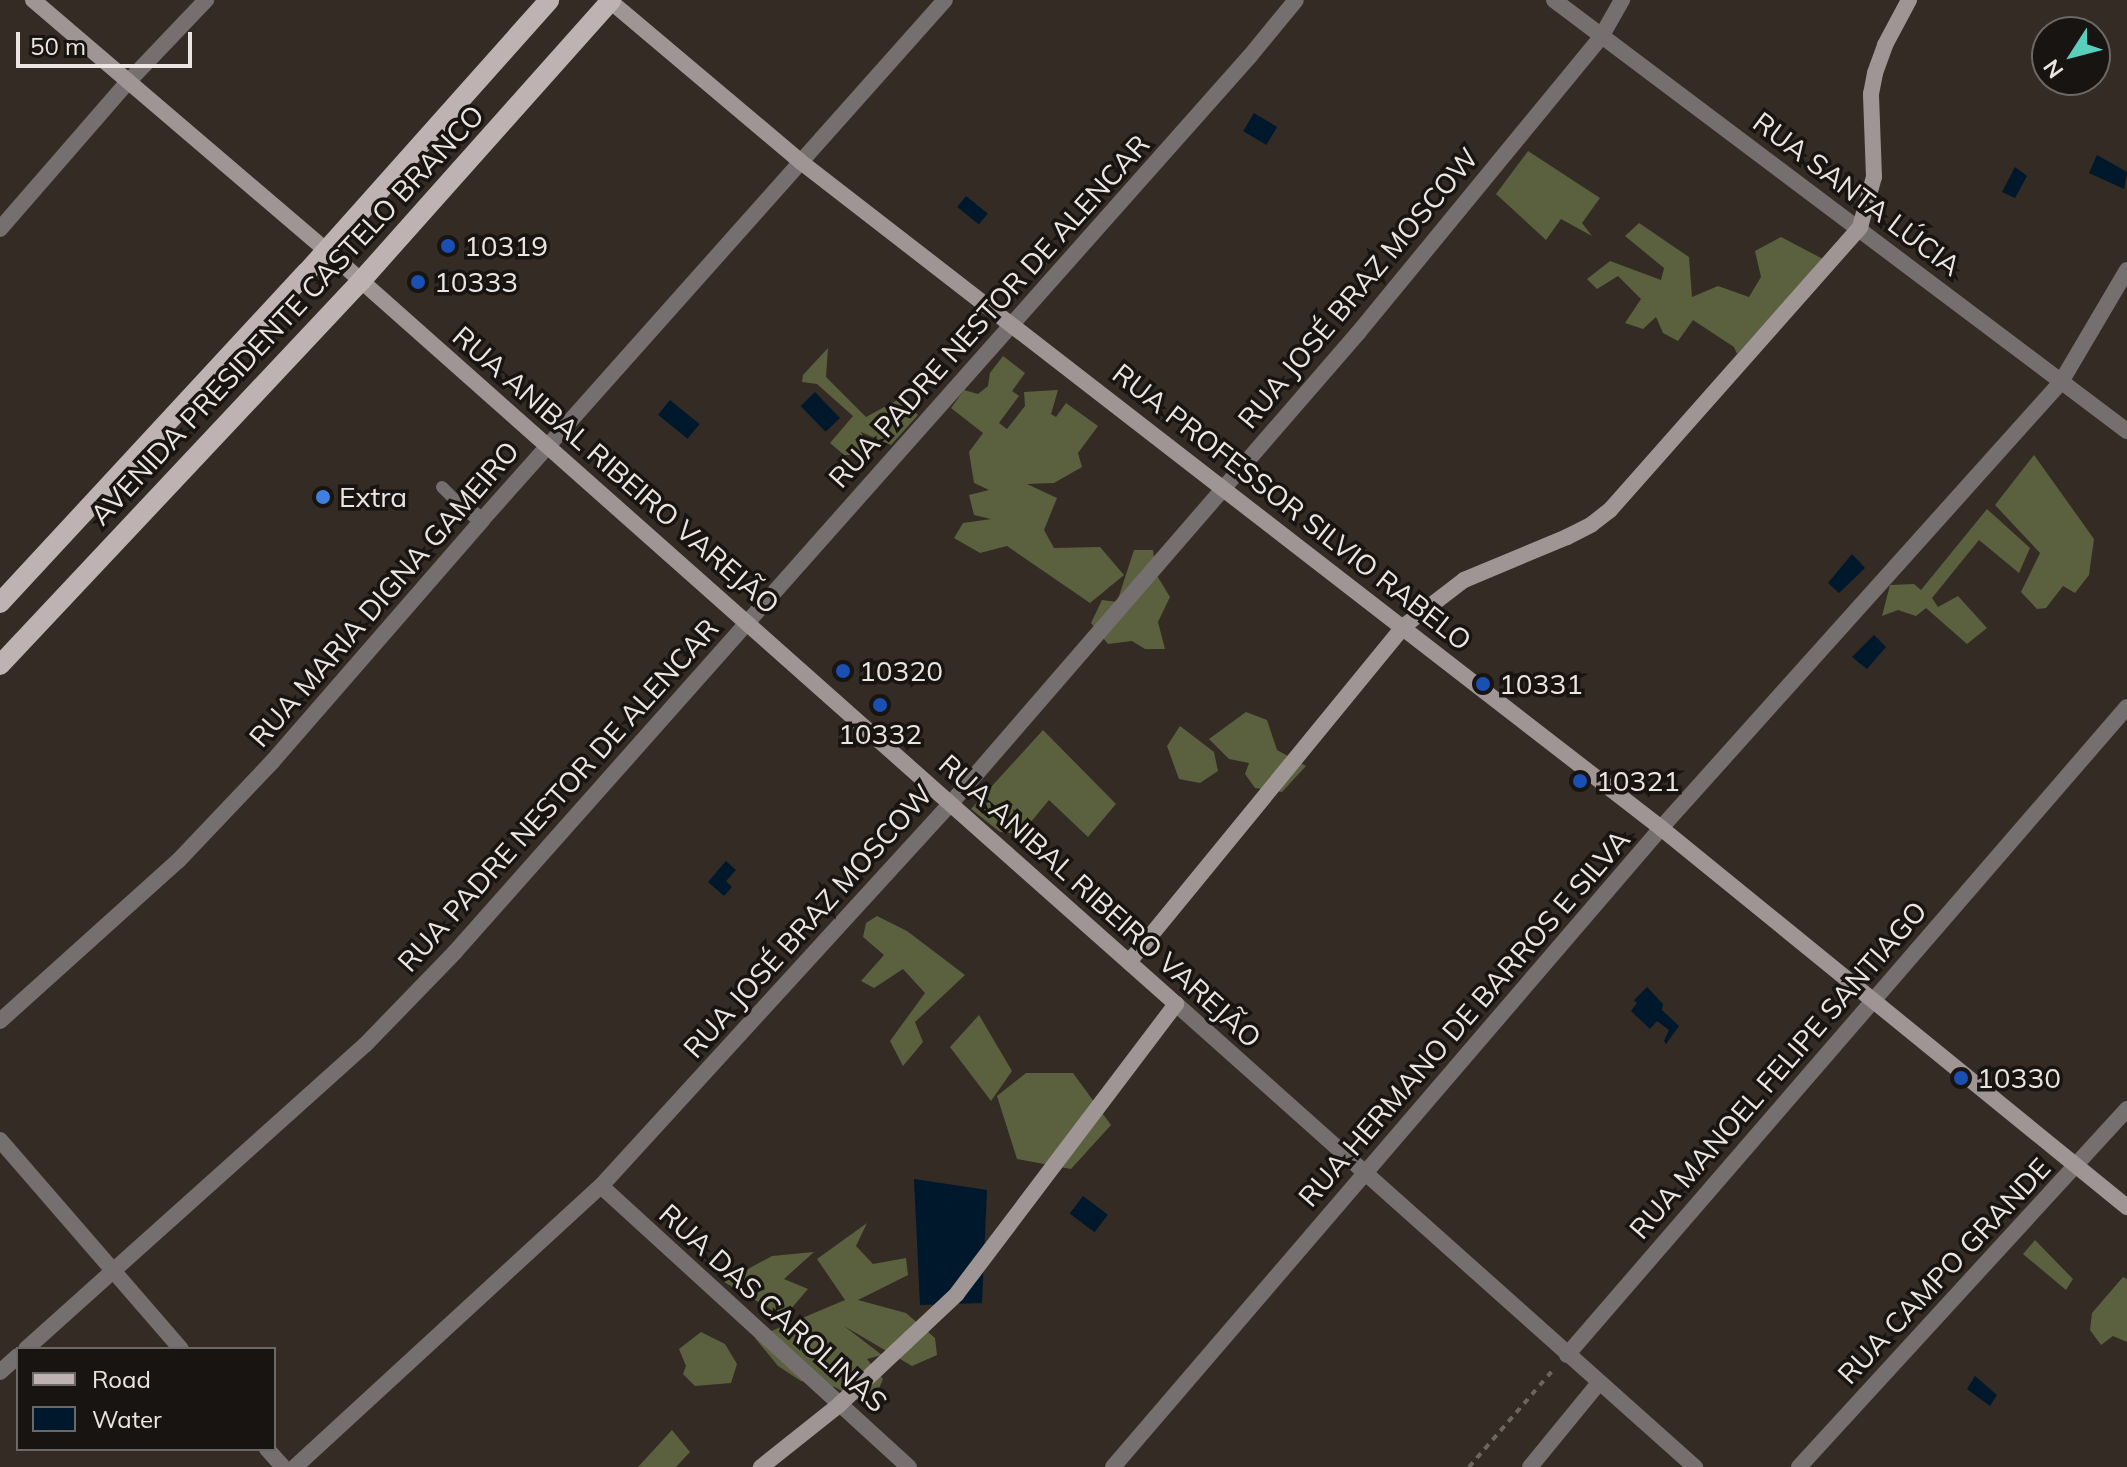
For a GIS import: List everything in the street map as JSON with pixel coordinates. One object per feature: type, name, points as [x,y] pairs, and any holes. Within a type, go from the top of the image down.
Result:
[{"type":"main road","name":"AVENIDA PRESIDENTE CASTELO BRANCO","points":[[0,603],[326,250],[549,0]]},
{"type":"main road","name":"AVENIDA PRESIDENTE CASTELO BRANCO","points":[[0,665],[361,281],[611,1]]},
{"type":"street","name":"RUA ANIBAL RIBEIRO VAREJÃO","points":[[33,0],[326,250],[748,621],[1598,1384],[1695,1467]]},
{"type":"street","points":[[0,229],[127,83],[206,0]]},
{"type":"street","name":"RUA MARIA DIGNA GAMEIRO","points":[[0,1021],[188,850],[272,762],[547,446],[945,0]]},
{"type":"street","name":"RUA PADRE NESTOR DE ALENCAR","points":[[28,1347],[365,1045],[445,963],[1296,0]]},
{"type":"street","name":"RUA SANTA LÚCIA","points":[[1554,0],[1860,227],[2127,431]]},
{"type":"street","name":"RUA JOSÉ BRAZ MOSCOW","points":[[295,1467],[601,1186],[952,802],[1358,333],[1601,37],[1622,0]]},
{"type":"street","points":[[1129,962],[1404,626],[1464,580],[1567,537],[1610,510],[1860,227],[1874,177],[1871,94],[1875,73],[1885,45],[1909,0]]},
{"type":"street","name":"RUA PROFESSOR SILVIO RABELO","points":[[611,1],[801,162],[1013,323],[1661,828],[2127,1207]]},
{"type":"street","name":"RUA HERMANO DE BARROS E SILVA","points":[[1113,1467],[1661,828],[2061,382],[2127,270]]},
{"type":"street","points":[[457,502],[482,520]]},
{"type":"street","name":"RUA MANOEL FELIPE SANTIAGO","points":[[1567,1355],[2127,707]]},
{"type":"street","points":[[761,1467],[839,1405],[957,1294],[1176,1004]]},
{"type":"street","name":"RUA CAMPO GRANDE","points":[[1799,1467],[2127,1109]]},
{"type":"street","points":[[0,1140],[179,1347]]},
{"type":"street","name":"RUA DAS CAROLINAS","points":[[601,1186],[909,1467]]},
{"type":"street","points":[[0,1372],[16,1358]]},
{"type":"street","points":[[1530,1467],[1598,1384]]},
{"type":"street","points":[[269,1451],[283,1467]]},
{"type":"lane","points":[[442,487],[457,502]]},
{"type":"path","points":[[1469,1467],[1567,1355]]},
{"type":"green space","points":[[1528,151],[1600,198],[1582,223],[1592,236],[1561,219],[1546,240],[1496,194]]},
{"type":"green space","points":[[1639,223],[1689,257],[1692,297],[1718,286],[1749,297],[1761,277],[1755,251],[1781,237],[1823,259],[1737,354],[1734,347],[1693,320],[1678,341],[1663,333],[1656,317],[1643,329],[1625,323],[1641,299],[1618,276],[1597,289],[1587,279],[1610,261],[1661,280],[1664,268],[1625,236]]},
{"type":"green space","points":[[828,348],[826,377],[866,417],[901,398],[918,415],[891,445],[861,432],[871,455],[844,455],[830,443],[853,416],[817,384],[802,382],[803,375]]},
{"type":"green space","points":[[1003,356],[1025,373],[1012,391],[1019,396],[999,423],[1007,429],[1025,406],[1024,392],[1058,390],[1051,414],[1056,417],[1066,403],[1098,426],[1078,453],[1082,467],[1054,483],[1027,484],[1057,498],[1044,530],[1054,548],[1100,547],[1124,575],[1090,603],[1007,546],[980,553],[954,538],[963,523],[991,519],[974,515],[969,495],[989,490],[974,483],[969,452],[983,433],[951,408],[964,390],[978,394],[988,386],[990,373]]},
{"type":"green space","points":[[2034,455],[2094,539],[2089,575],[2075,593],[2063,586],[2046,608],[2037,609],[2021,592],[2040,553],[1995,505]]},
{"type":"green space","points":[[1987,509],[2030,548],[2019,573],[1979,540],[1932,598],[1938,607],[1958,596],[1987,628],[1967,644],[1926,608],[1916,616],[1898,610],[1882,616],[1890,585],[1914,584],[1921,590]]},
{"type":"green space","points":[[1134,550],[1153,550],[1156,574],[1170,597],[1158,622],[1165,649],[1145,649],[1132,641],[1108,644],[1091,623],[1102,600],[1117,602]]},
{"type":"green space","points":[[1246,712],[1267,720],[1277,750],[1306,766],[1282,792],[1255,788],[1245,774],[1249,763],[1229,759],[1209,739]]},
{"type":"green space","points":[[1180,726],[1214,752],[1218,771],[1200,783],[1179,779],[1167,746]]},
{"type":"green space","points":[[1043,730],[1116,804],[1088,837],[1049,800],[1021,834],[1000,832],[971,809]]},
{"type":"green space","points":[[877,916],[907,931],[965,975],[915,1022],[923,1042],[903,1066],[890,1041],[925,993],[903,969],[874,988],[861,981],[884,955],[863,937],[866,923]]},
{"type":"green space","points":[[979,1015],[1012,1071],[991,1101],[950,1047]]},
{"type":"green space","points":[[1026,1073],[1073,1073],[1111,1125],[1071,1169],[1017,1159],[997,1096]]},
{"type":"green space","points":[[867,1223],[856,1246],[873,1264],[906,1258],[908,1275],[858,1300],[906,1313],[935,1338],[937,1355],[912,1366],[844,1326],[882,1355],[867,1359],[883,1379],[871,1408],[835,1387],[801,1381],[778,1366],[755,1338],[845,1300],[817,1259]]},
{"type":"green space","points":[[2035,1240],[2073,1279],[2066,1290],[2023,1254]]},
{"type":"green space","points":[[814,1252],[784,1279],[808,1289],[784,1317],[724,1282],[772,1256]]},
{"type":"green space","points":[[2123,1277],[2127,1279],[2127,1342],[2113,1336],[2101,1345],[2090,1330],[2092,1313]]},
{"type":"green space","points":[[701,1332],[725,1344],[737,1364],[731,1383],[695,1386],[683,1374],[686,1366],[679,1349]]},
{"type":"green space","points":[[672,1430],[690,1452],[676,1467],[638,1467]]},
{"type":"water","points":[[1254,113],[1277,127],[1266,145],[1243,131]]},
{"type":"water","points":[[2097,155],[2127,172],[2124,189],[2089,173]]},
{"type":"water","points":[[2015,167],[2027,176],[2015,198],[2002,192]]},
{"type":"water","points":[[966,196],[988,214],[979,225],[957,207]]},
{"type":"water","points":[[815,392],[840,418],[826,432],[801,406]]},
{"type":"water","points":[[670,400],[700,424],[688,439],[658,415]]},
{"type":"water","points":[[1852,554],[1865,568],[1839,593],[1828,583]]},
{"type":"water","points":[[1874,635],[1886,647],[1867,669],[1852,657]]},
{"type":"water","points":[[726,861],[736,870],[726,881],[732,887],[724,896],[708,882]]},
{"type":"water","points":[[1647,987],[1663,1004],[1662,1010],[1679,1026],[1666,1044],[1664,1041],[1669,1030],[1657,1021],[1650,1029],[1631,1011],[1637,1003],[1634,1000]]},
{"type":"water","points":[[914,1179],[987,1190],[982,1303],[920,1305]]},
{"type":"water","points":[[1083,1196],[1108,1215],[1095,1232],[1070,1214]]},
{"type":"water","points":[[1975,1376],[1997,1395],[1990,1406],[1967,1389]]},
{"type":"place","name":"10319","points":[[448,246]]},
{"type":"place","name":"10333","points":[[418,282]]},
{"type":"place","name":"Extra","points":[[323,497]]},
{"type":"place","name":"10320","points":[[843,671]]},
{"type":"place","name":"10331","points":[[1483,684]]},
{"type":"place","name":"10332","points":[[880,705]]},
{"type":"place","name":"10321","points":[[1580,781]]},
{"type":"place","name":"10330","points":[[1961,1078]]}]
